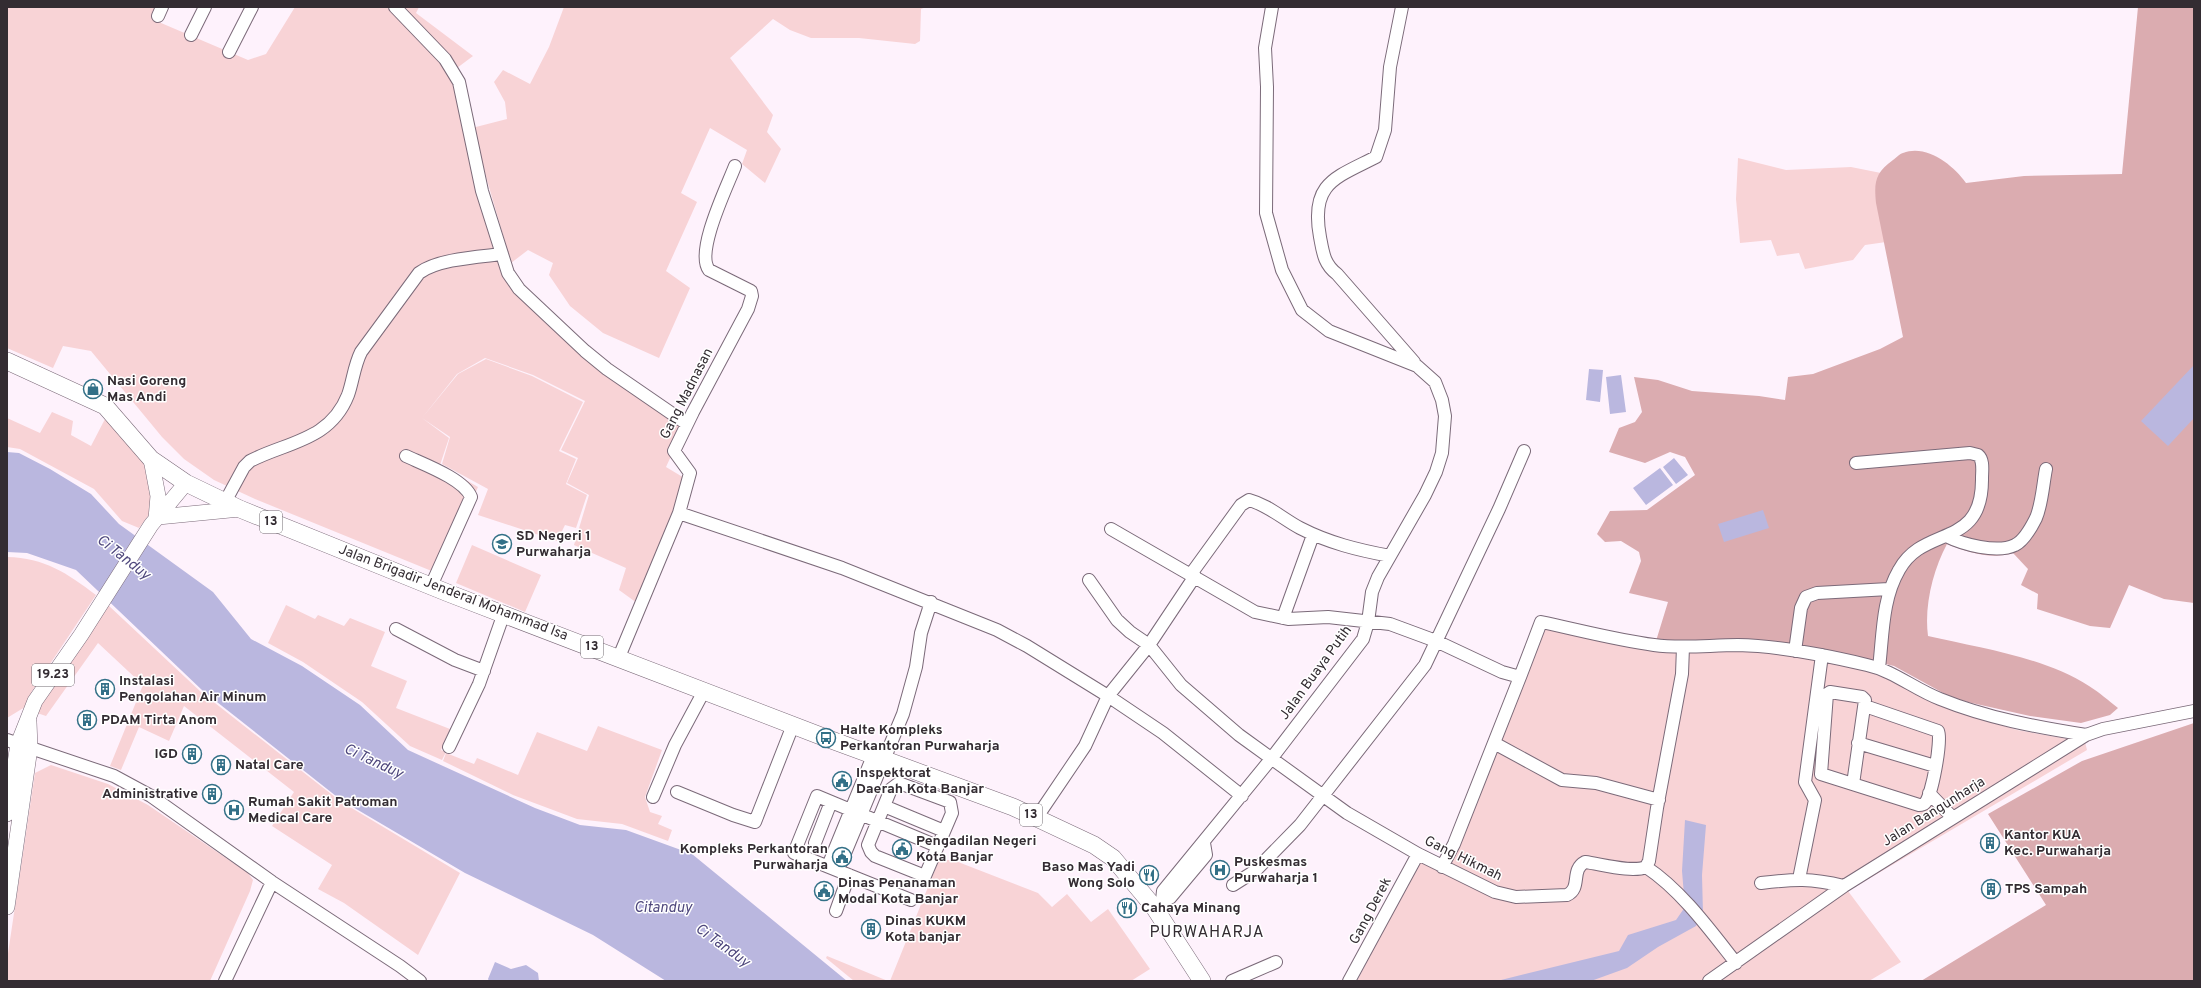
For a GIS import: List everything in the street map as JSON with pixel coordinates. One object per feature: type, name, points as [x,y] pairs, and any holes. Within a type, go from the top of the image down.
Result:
[{"type":"highway","name":"13","points":[[7,362],[105,406],[151,459],[186,483]]},
{"type":"highway","name":"Jalan Brigadir Jenderal Mohammad Isa","points":[[186,483],[232,506],[431,586],[1037,818],[1105,852],[1113,858],[1158,903],[1202,981]]},
{"type":"main road","points":[[151,459],[158,496],[155,521],[232,506]]},
{"type":"main road","name":"19.23","points":[[7,814],[18,744],[42,689],[81,635],[155,521],[186,483]]},
{"type":"main road","name":"19.23","points":[[7,907],[18,744]]},
{"type":"street","points":[[191,35],[206,7]]},
{"type":"street","points":[[229,52],[252,7]]},
{"type":"street","points":[[395,7],[445,59],[459,82],[482,191],[508,273],[519,289],[585,351],[607,369],[687,424]]},
{"type":"street","points":[[1272,7],[1265,48],[1267,87],[1266,213],[1282,270],[1302,310],[1329,331],[1417,366]]},
{"type":"street","points":[[1402,7],[1390,67],[1385,130],[1376,157],[1334,179],[1319,199],[1316,217],[1323,255],[1328,267],[1337,274],[1383,329],[1417,366]]},
{"type":"street","name":"Gang Madnasan","points":[[619,657],[679,513],[690,473],[674,451],[748,309],[752,296],[751,290],[716,274],[709,270],[705,264],[706,248],[714,219],[735,166]]},
{"type":"street","points":[[232,506],[244,467],[250,461],[304,440],[322,429],[333,419],[348,395],[356,362],[361,352],[418,273],[426,268],[442,264],[473,257],[502,254]]},
{"type":"street","name":"Jalan Buaya Putih","points":[[1158,903],[1163,891],[1242,796],[1363,638],[1368,622],[1372,592],[1378,577],[1426,495],[1440,459],[1445,432],[1445,416],[1442,400],[1435,382],[1417,366]]},
{"type":"street","points":[[1233,885],[1255,871],[1275,853],[1324,797],[1372,730],[1408,689],[1425,665],[1499,509],[1524,451]]},
{"type":"street","points":[[1856,463],[1970,453],[1981,457],[1981,494],[1976,515],[1961,529],[1916,550],[1903,563],[1889,589],[1879,668]]},
{"type":"street","points":[[406,456],[461,484],[470,492],[471,496],[431,586]]},
{"type":"street","points":[[1946,536],[1959,543],[1976,547],[1997,548],[2015,545],[2028,531],[2036,517],[2046,469]]},
{"type":"street","points":[[1037,818],[1085,746],[1108,696],[1149,645],[1193,575],[1241,505],[1249,500],[1264,506],[1313,535],[1340,546],[1390,556]]},
{"type":"street","points":[[679,513],[842,568],[931,602],[1002,632],[1108,696],[1163,733],[1242,796]]},
{"type":"street","points":[[1111,529],[1193,575],[1245,609],[1297,620],[1328,617],[1396,626],[1436,641],[1502,672],[1520,678]]},
{"type":"street","points":[[1283,618],[1313,535]]},
{"type":"street","name":"Gang Hikmah","points":[[1089,580],[1117,620],[1130,632],[1149,645],[1180,685],[1239,735],[1347,813],[1442,867],[1477,885],[1516,898],[1567,895],[1573,892],[1576,886],[1576,872],[1581,864],[1586,862],[1641,869],[1646,867]]},
{"type":"street","points":[[1795,651],[1801,608],[1806,597],[1824,593],[1889,589]]},
{"type":"street","points":[[836,911],[838,870],[856,812],[878,758],[903,714],[916,667],[921,633],[931,602]]},
{"type":"street","points":[[448,747],[484,672],[504,613]]},
{"type":"street","points":[[1442,867],[1454,844],[1541,622],[1655,645],[1683,647],[1739,645],[1822,655],[1879,668],[1924,693],[1958,706],[2031,726],[2086,735]]},
{"type":"street","points":[[396,629],[455,660],[484,672]]},
{"type":"street","points":[[1683,647],[1682,674],[1649,861],[1646,867],[1660,876],[1672,888],[1736,963]]},
{"type":"street","points":[[1799,879],[1815,800],[1805,782],[1822,655]]},
{"type":"street","points":[[653,798],[675,745],[704,691]]},
{"type":"street","points":[[1853,784],[1858,743],[1865,706],[1862,697],[1833,691],[1827,694],[1820,771],[1826,776],[1919,805],[1925,803],[1929,793],[1935,766],[1940,735],[1938,731],[1865,706]]},
{"type":"street","name":"Jalan Bangunharja","points":[[1709,981],[1844,886],[2086,735],[2103,729],[2194,711]]},
{"type":"street","points":[[677,792],[733,815],[756,822],[793,725]]},
{"type":"street","points":[[1494,743],[1562,780],[1596,783],[1659,800]]},
{"type":"street","points":[[1858,743],[1935,766]]},
{"type":"street","points":[[18,744],[114,776],[151,796],[272,882],[394,961],[420,981]]},
{"type":"street","points":[[899,783],[950,802],[952,813],[925,876],[875,856],[871,852],[868,845],[878,820],[891,789],[899,783]]},
{"type":"street","points":[[1929,793],[1954,818]]},
{"type":"street","points":[[911,900],[794,853],[817,796],[878,820],[937,846]]},
{"type":"street","points":[[815,843],[831,802]]},
{"type":"street","points":[[884,806],[944,831]]},
{"type":"street","name":"Gang Derek","points":[[1349,981],[1418,854]]},
{"type":"street","points":[[1761,884],[1799,879],[1816,880],[1844,886]]},
{"type":"street","points":[[225,981],[272,882]]},
{"type":"street","points":[[1232,981],[1276,962]]},
{"type":"shaded area","points":[[7,7],[160,7],[154,20],[248,60],[266,54],[295,7],[419,7],[416,13],[473,56],[449,74],[454,84],[504,274],[684,428],[666,467],[691,482],[637,603],[619,590],[626,568],[574,545],[589,495],[567,483],[578,458],[561,450],[585,401],[533,375],[485,358],[457,374],[422,418],[449,438],[440,465],[478,487],[439,574],[255,499],[214,480],[184,459],[162,437],[91,351],[63,346],[53,368],[7,348]]},
{"type":"shaded area","points":[[564,7],[926,7],[921,9],[920,41],[915,44],[859,38],[811,38],[790,30],[773,19],[730,58],[773,115],[767,132],[781,149],[765,183],[742,164],[747,150],[710,128],[681,193],[697,202],[666,271],[690,288],[659,358],[603,333],[570,306],[549,275],[553,263],[528,250],[511,263],[472,128],[507,119],[505,102],[494,82],[503,70],[530,84],[549,47]]},
{"type":"shaded area","points":[[2138,7],[2194,7],[2194,603],[2164,599],[2129,585],[2110,628],[2090,626],[2037,609],[2038,594],[2021,585],[2028,569],[2013,553],[1996,556],[1979,554],[1947,544],[1934,577],[1927,613],[1928,636],[1990,649],[2052,668],[2089,686],[2118,708],[2110,715],[2081,723],[2030,716],[1954,699],[1894,666],[1847,655],[1706,642],[1656,641],[1668,602],[1629,593],[1641,561],[1639,552],[1621,541],[1605,542],[1597,534],[1610,511],[1647,510],[1695,475],[1685,457],[1670,452],[1645,463],[1609,452],[1619,428],[1635,422],[1642,412],[1634,377],[1658,380],[1692,391],[1759,396],[1785,400],[1788,377],[1813,374],[1880,349],[1903,337],[1876,203],[1875,189],[1877,178],[1882,169],[1903,153],[1921,151],[1947,163],[1966,183],[2024,176],[2122,174]]},
{"type":"shaded area","points":[[1738,158],[1786,170],[1851,167],[1881,173],[1886,242],[1865,245],[1853,260],[1805,269],[1799,253],[1777,256],[1771,240],[1740,243],[1736,199]]},
{"type":"shaded area","points":[[486,359],[532,376],[583,402],[559,451],[576,459],[566,484],[587,495],[576,528],[565,525],[557,541],[478,515],[488,489],[442,464],[450,437],[422,418],[458,374]]},
{"type":"shaded area","points":[[52,412],[73,421],[71,435],[91,446],[105,419],[141,456],[151,480],[152,511],[139,528],[122,521],[94,489],[20,449],[7,447],[7,418],[40,433]]},
{"type":"shaded area","points":[[472,545],[541,575],[525,612],[456,583]]},
{"type":"shaded area","points":[[7,557],[33,560],[55,568],[96,595],[32,691],[25,707],[7,718]]},
{"type":"shaded area","points":[[108,605],[201,692],[340,801],[460,873],[418,955],[344,903],[318,889],[332,865],[272,826],[294,792],[184,706],[169,741],[139,727],[121,770],[110,766],[143,685],[98,643],[46,716],[37,713],[41,703]]},
{"type":"shaded area","points":[[286,605],[315,619],[318,615],[344,626],[350,618],[385,632],[371,666],[407,681],[396,708],[450,729],[441,750],[446,752],[442,760],[410,746],[362,702],[303,662],[268,643]]},
{"type":"shaded area","points":[[1543,626],[1654,648],[1746,649],[1829,661],[1883,675],[1957,711],[2017,730],[2085,742],[2087,750],[1848,891],[1901,962],[1869,981],[1357,981],[1420,859],[1443,872]]},
{"type":"shaded area","points":[[2194,723],[2194,981],[1921,981],[2046,905],[1988,814],[2082,761]]},
{"type":"shaded area","points":[[598,726],[662,750],[645,797],[650,812],[662,816],[658,824],[672,830],[668,841],[622,824],[577,819],[513,795],[443,761],[446,753],[474,764],[477,758],[518,775],[537,732],[587,751]]},
{"type":"shaded area","points":[[51,765],[108,784],[148,805],[248,873],[253,880],[250,891],[210,981],[7,981],[7,960],[35,773]]},
{"type":"shaded area","points":[[939,860],[953,860],[1038,893],[1052,907],[1067,894],[1091,922],[1108,909],[1150,969],[1131,981],[890,981]]},
{"type":"shaded area","points":[[827,956],[888,981],[854,981],[826,958]]},
{"type":"water","points":[[2194,365],[2194,418],[2168,446],[2141,421]]},
{"type":"water","points":[[1589,369],[1603,370],[1600,402],[1586,400]]},
{"type":"water","points":[[1621,375],[1626,412],[1610,414],[1606,377]]},
{"type":"water","name":"Citanduy","points":[[7,452],[19,453],[50,469],[91,494],[119,524],[213,592],[251,639],[302,666],[360,705],[408,750],[535,808],[580,825],[626,830],[692,854],[847,981],[666,981],[593,935],[465,873],[341,800],[203,691],[76,570],[27,553],[7,552]]},
{"type":"water","points":[[1674,458],[1688,475],[1676,484],[1663,467]]},
{"type":"water","points":[[1660,468],[1673,485],[1646,505],[1633,488]]},
{"type":"water","points":[[1763,510],[1769,528],[1724,542],[1718,524]]},
{"type":"water","points":[[1685,820],[1706,825],[1702,875],[1703,914],[1696,926],[1658,947],[1627,968],[1591,981],[1497,981],[1619,951],[1628,935],[1676,920],[1685,907],[1682,871]]},
{"type":"water","points":[[495,962],[511,969],[526,965],[538,973],[539,981],[489,981],[488,979]]},
{"type":"place","name":"Nasi Goreng Mas Andi","points":[[93,389]]},
{"type":"place","name":"SD Negeri 1 Purwaharja","points":[[502,544]]},
{"type":"place","name":"Instalasi Pengolahan Air Minum","points":[[105,689]]},
{"type":"place","name":"PDAM Tirta Anom","points":[[87,720]]},
{"type":"place","name":"Halte Kompleks Perkantoran Purwaharja","points":[[826,738]]},
{"type":"place","name":"IGD","points":[[192,754]]},
{"type":"place","name":"Natal Care","points":[[221,765]]},
{"type":"place","name":"Inspektorat Daerah Kota Banjar","points":[[842,781]]},
{"type":"place","name":"Administrative","points":[[212,794]]},
{"type":"place","name":"Rumah Sakit Patroman Medical Care","points":[[234,810]]},
{"type":"place","name":"Kantor KUA Kec. Purwaharja","points":[[1990,843]]},
{"type":"place","name":"Pengadilan Negeri Kota Banjar","points":[[902,849]]},
{"type":"place","name":"Kompleks Perkantoran Purwaharja","points":[[842,857]]},
{"type":"place","name":"Puskesmas Purwaharja 1","points":[[1220,870]]},
{"type":"place","name":"Baso Mas Yadi Wong Solo","points":[[1149,875]]},
{"type":"place","name":"TPS Sampah","points":[[1991,889]]},
{"type":"place","name":"Dinas Penanaman Modal Kota Banjar","points":[[824,891]]},
{"type":"place","name":"Cahaya Minang","points":[[1127,908]]},
{"type":"place","name":"Dinas KUKM Kota banjar","points":[[871,929]]},
{"type":"district","name":"PURWAHARJA","points":[[1207,933]]},
{"type":"water label","name":"Ci Tanduy","points":[[123,558]]},
{"type":"water label","name":"Ci Tanduy","points":[[373,762]]},
{"type":"water label","name":"Ci Tanduy","points":[[722,946]]}]
